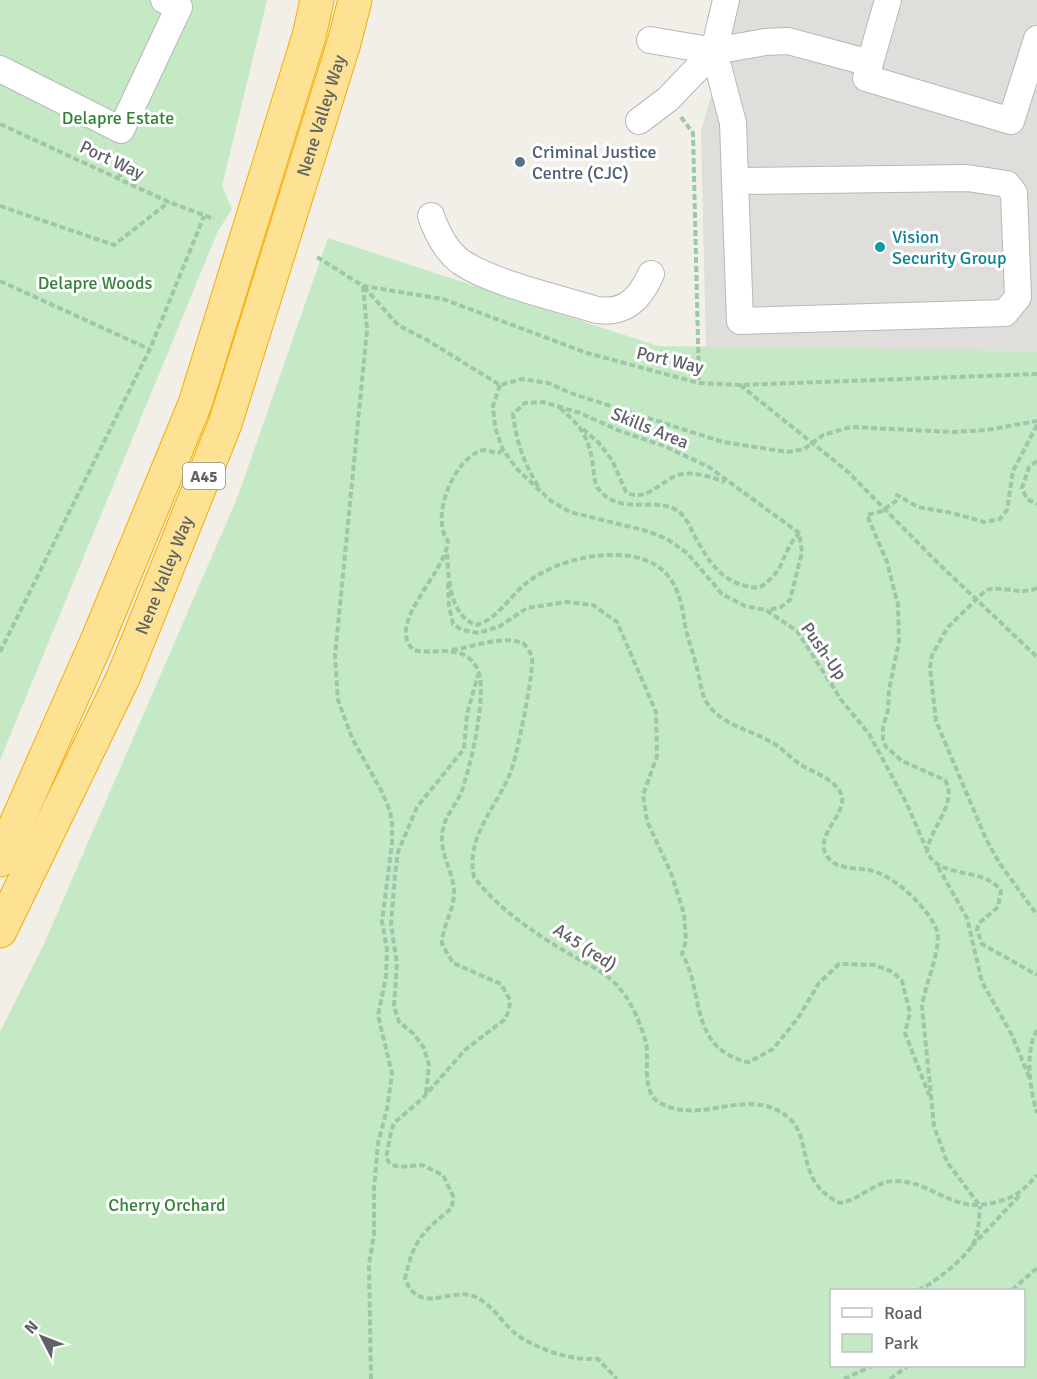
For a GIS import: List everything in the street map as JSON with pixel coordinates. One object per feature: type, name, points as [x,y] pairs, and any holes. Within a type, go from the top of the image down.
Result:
[{"type":"highway","name":"Nene Valley Way","points":[[0,860],[97,641],[195,404],[309,36],[317,0]]},
{"type":"highway","name":"Nene Valley Way","points":[[0,931],[123,678],[225,424],[344,43],[355,0]]},
{"type":"street","points":[[0,69],[121,130],[179,7],[164,0]]},
{"type":"street","points":[[726,0],[714,51],[734,123],[740,321],[1005,313],[1018,297],[1014,193],[1007,184],[967,178],[737,181]]},
{"type":"street","points":[[888,0],[866,78],[1011,121],[1037,39]]},
{"type":"street","points":[[650,40],[714,51],[765,42],[788,41],[870,63]]},
{"type":"street","points":[[639,121],[668,99],[714,51]]},
{"type":"street","points":[[431,216],[436,233],[461,262],[501,280],[597,310],[610,312],[637,300],[651,274]]},
{"type":"path","points":[[668,99],[671,107],[693,133],[699,383]]},
{"type":"path","name":"Port Way","points":[[0,124],[169,202],[214,219]]},
{"type":"path","points":[[0,206],[114,245],[169,202]]},
{"type":"path","points":[[0,652],[150,349],[204,216]]},
{"type":"path","name":"Port Way","points":[[317,257],[363,286],[443,299],[587,353],[699,383],[740,385],[1037,374]]},
{"type":"path","points":[[0,281],[150,349]]},
{"type":"path","points":[[363,286],[398,325],[500,385],[522,379],[548,383],[573,394],[723,442],[787,452],[804,449],[823,435],[851,427],[953,432],[1037,423]]},
{"type":"path","points":[[363,286],[367,330],[335,656],[338,700],[352,738],[382,792],[390,811],[392,824],[392,843],[382,922],[387,949],[386,977],[378,1015],[392,1074],[387,1108],[378,1143],[374,1189],[374,1235],[369,1263],[371,1379]]},
{"type":"path","points":[[500,385],[493,406],[495,427],[503,450],[542,492]]},
{"type":"path","points":[[740,385],[813,442],[1037,657]]},
{"type":"path","name":"Skills Area","points":[[542,492],[521,453],[513,414],[525,403],[543,402],[558,406],[687,456],[709,467],[799,533],[788,546],[783,565],[771,580],[759,588],[733,584],[720,574],[678,511],[665,507],[637,507],[607,498],[596,485],[590,450],[581,427]]},
{"type":"path","name":"Skills Area","points":[[558,406],[606,452],[626,492],[632,495],[646,495],[681,474],[703,475],[728,483]]},
{"type":"path","points":[[926,849],[946,806],[948,784],[936,774],[908,764],[886,747],[882,732],[899,641],[898,605],[887,562],[867,515],[885,509],[897,501],[897,495],[918,507],[933,511],[952,513],[984,522],[1000,519],[1007,510],[1013,471],[1037,423]]},
{"type":"path","points":[[503,450],[498,453],[481,450],[468,456],[449,484],[442,532],[448,541],[447,573],[449,606],[453,624],[470,632],[479,633],[500,626],[527,608],[567,602],[593,605],[617,622],[655,710],[658,727],[657,756],[643,795],[647,821],[671,873],[684,914],[686,941],[682,954],[690,969],[694,996],[704,1027],[719,1049],[749,1062],[773,1048],[798,1018],[819,983],[839,964],[875,965],[893,972],[904,985],[910,1017],[905,1033],[932,1101]]},
{"type":"path","points":[[1037,461],[1029,467],[1022,489],[1027,499],[1037,504]]},
{"type":"path","name":"Push-Up","points":[[542,492],[570,512],[667,539],[687,553],[722,594],[745,606],[766,610],[797,631],[842,701],[869,734],[907,804],[926,849],[967,918],[982,982],[1012,1035],[1029,1077]]},
{"type":"path","points":[[766,610],[781,607],[790,600],[802,552],[799,533]]},
{"type":"path","points":[[447,554],[410,614],[405,635],[406,642],[418,652],[449,651],[472,663],[478,673],[480,698],[475,749],[459,796],[443,828],[442,849],[454,893],[442,944],[453,963],[501,984],[510,1000],[509,1011],[504,1020],[465,1050],[422,1099],[394,1123],[387,1143],[386,1158],[390,1164],[399,1167],[422,1165],[443,1174],[453,1199],[452,1208],[421,1234],[410,1258],[405,1279],[417,1294],[428,1300],[471,1295],[489,1307],[518,1335],[547,1351],[587,1359],[596,1358],[617,1379]]},
{"type":"path","points":[[447,573],[458,613],[466,621],[476,625],[496,613],[531,579],[552,568],[589,558],[615,555],[635,557],[655,565],[671,579],[681,595],[701,688],[713,711],[722,718],[777,746],[840,791],[841,804],[822,844],[826,855],[834,863],[870,870],[885,877],[917,902],[937,930],[938,946],[924,991],[922,1007],[934,1126],[947,1162],[980,1206],[978,1229],[971,1248]]},
{"type":"path","points":[[1037,588],[1026,592],[994,588],[975,599],[948,627],[932,655],[930,668],[936,721],[986,839],[1000,864],[1037,915]]},
{"type":"path","name":"A45 (red)","points":[[449,651],[497,640],[522,643],[532,656],[531,676],[513,766],[487,814],[475,844],[474,877],[494,902],[618,985],[627,997],[645,1040],[645,1070],[653,1096],[659,1103],[691,1112],[743,1102],[776,1110],[793,1123],[807,1166],[820,1189],[840,1203],[858,1197],[880,1184],[899,1181],[908,1182],[960,1204],[980,1206]]},
{"type":"path","points":[[422,1099],[429,1085],[429,1065],[420,1042],[399,1022],[394,1006],[397,963],[391,925],[396,864],[405,834],[417,807],[464,749],[467,714],[478,673]]},
{"type":"path","points":[[935,864],[971,874],[997,886],[1001,891],[998,907],[979,923],[978,936],[982,944],[1008,956],[1037,975]]},
{"type":"path","points":[[1037,1030],[1033,1042],[1029,1077],[1037,1113]]},
{"type":"path","points":[[920,1289],[939,1278],[971,1248],[1037,1175]]},
{"type":"path","points":[[980,1206],[1021,1194]]},
{"type":"path","points":[[1013,1289],[1037,1268]]},
{"type":"path","points":[[844,1379],[868,1367]]},
{"type":"path","points":[[890,1379],[905,1367]]},
{"type":"shaded area","points":[[739,0],[1037,0],[1037,351],[706,348],[701,131]]},
{"type":"green space","name":"Delapre Estate","points":[[0,0],[267,0],[222,186],[232,209],[218,231],[0,760]]},
{"type":"green space","name":"Cherry Orchard","points":[[328,238],[658,346],[1037,351],[1037,1379],[0,1379],[0,1032],[44,944],[238,496]]},
{"type":"place","name":"Criminal Justice Centre (CJC)","points":[[520,162]]},
{"type":"place","name":"Vision Security Group","points":[[880,247]]},
{"type":"park label","name":"Delapre Woods","points":[[95,283]]}]
